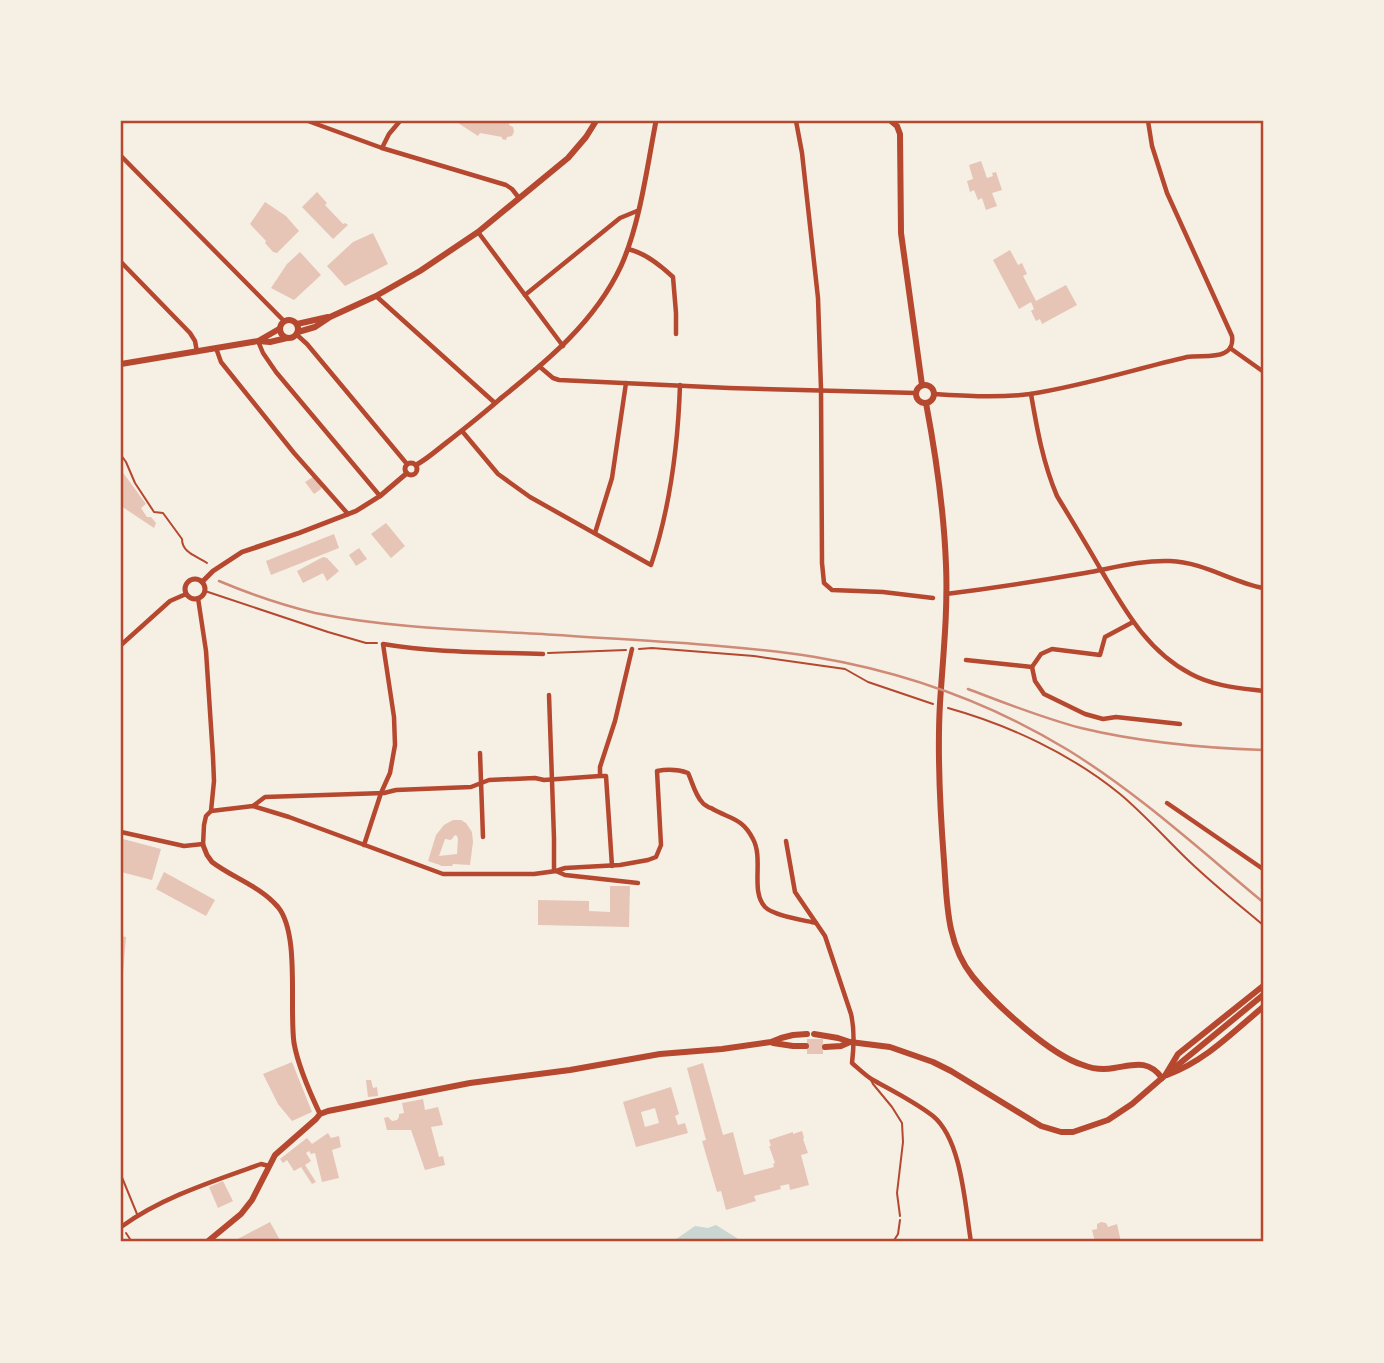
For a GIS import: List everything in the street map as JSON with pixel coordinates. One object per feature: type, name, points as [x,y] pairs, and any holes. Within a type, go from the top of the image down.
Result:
[{"type":"main road","points":[[121,364],[258,341],[292,338],[297,330],[316,327],[330,317],[376,296],[420,271],[478,232],[568,158],[596,121]]},
{"type":"main road","points":[[894,121],[900,139],[901,233],[922,385]]},
{"type":"main road","points":[[287,338],[282,336],[280,324],[292,320],[297,330]]},
{"type":"main road","points":[[258,341],[279,329]]},
{"type":"main road","points":[[922,385],[916,393],[918,400],[926,403]]},
{"type":"main road","points":[[922,385],[929,386],[934,394],[926,403]]},
{"type":"main road","points":[[926,403],[940,488],[946,566],[940,808],[949,923],[954,943],[971,975],[985,991],[1053,1050],[1072,1062],[1097,1069],[1146,1065],[1163,1076]]},
{"type":"main road","points":[[1163,1076],[1178,1054],[1263,986]]},
{"type":"main road","points":[[206,1242],[241,1213],[252,1200],[269,1166],[280,1151],[320,1114],[470,1083],[570,1070],[660,1054],[771,1042],[793,1035],[811,1034],[890,1047],[933,1062],[1051,1130],[1073,1132],[1108,1120],[1132,1104],[1263,995]]},
{"type":"main road","points":[[1163,1076],[1186,1068],[1209,1053],[1263,1007]]},
{"type":"main road","points":[[771,1042],[806,1046]]},
{"type":"main road","points":[[825,1047],[852,1042]]},
{"type":"street","points":[[308,121],[382,148],[506,185],[519,198]]},
{"type":"street","points":[[382,148],[400,121]]},
{"type":"street","points":[[416,465],[540,367],[592,313],[609,288],[628,249],[656,121]]},
{"type":"street","points":[[796,121],[818,298],[824,583],[832,590],[933,598]]},
{"type":"street","points":[[934,394],[1031,394],[1189,356],[1219,355],[1230,348],[1232,336],[1161,177],[1148,121]]},
{"type":"street","points":[[121,156],[284,321]]},
{"type":"street","points":[[525,295],[620,218],[637,211]]},
{"type":"street","points":[[478,232],[563,346]]},
{"type":"street","points":[[628,249],[639,252],[673,277],[677,313],[676,334]]},
{"type":"street","points":[[121,262],[190,332],[197,352]]},
{"type":"street","points":[[376,296],[496,403]]},
{"type":"street","points":[[297,330],[407,464]]},
{"type":"street","points":[[258,341],[276,372],[380,496]]},
{"type":"street","points":[[216,348],[221,362],[294,453],[348,514]]},
{"type":"street","points":[[1230,348],[1261,370]]},
{"type":"street","points":[[540,367],[559,380],[916,393]]},
{"type":"street","points":[[595,533],[612,478],[626,383]]},
{"type":"street","points":[[461,431],[498,474],[530,497],[651,565],[661,535],[674,463],[680,385]]},
{"type":"street","points":[[1031,394],[1041,449],[1057,496],[1133,622],[1160,654],[1191,674],[1234,688],[1263,691]]},
{"type":"street","points":[[407,464],[416,465]]},
{"type":"street","points":[[407,464],[407,473]]},
{"type":"street","points":[[407,473],[415,474],[418,469],[416,465]]},
{"type":"street","points":[[202,582],[213,571],[242,552],[356,511],[380,496],[407,473]]},
{"type":"street","points":[[946,594],[1019,585],[1132,563],[1172,561],[1194,565],[1263,588]]},
{"type":"street","points":[[190,580],[202,582],[205,591],[198,598],[187,593],[190,580]]},
{"type":"street","points":[[121,645],[170,601],[187,593]]},
{"type":"street","points":[[198,598],[206,651],[214,757],[211,811],[204,825],[203,845],[212,862],[268,897],[285,917],[290,936],[294,1044],[302,1072],[320,1114]]},
{"type":"street","points":[[1133,622],[1105,637],[1100,655],[1052,649],[1041,654],[1032,667],[1035,681],[1044,694],[1084,714],[1102,719],[1116,717],[1180,724]]},
{"type":"street","points":[[363,845],[390,773],[395,745],[394,717],[383,644],[543,654]]},
{"type":"street","points":[[600,776],[600,767],[615,721],[632,649]]},
{"type":"street","points":[[967,660],[1032,667]]},
{"type":"street","points":[[549,695],[555,871]]},
{"type":"street","points":[[480,752],[483,837]]},
{"type":"street","points":[[211,811],[253,806],[443,874],[555,871],[565,868],[612,866],[656,857],[661,845],[657,772],[680,770],[688,773],[701,802],[717,812],[737,819],[750,834],[758,852],[758,886],[766,908],[816,923]]},
{"type":"street","points":[[253,806],[265,797],[471,787],[489,780],[606,776],[612,866]]},
{"type":"street","points":[[1167,803],[1263,869]]},
{"type":"street","points":[[121,832],[184,846],[203,845]]},
{"type":"street","points":[[786,841],[795,892],[825,936],[851,1014],[854,1026],[852,1063],[871,1079],[935,1118],[945,1131],[957,1160],[971,1242]]},
{"type":"street","points":[[555,871],[565,875],[638,883]]},
{"type":"street","points":[[122,1226],[137,1215],[206,1185],[261,1164],[269,1166]]},
{"type":"lane","points":[[871,1079],[902,1124],[897,1192],[900,1216]]},
{"type":"lane","points":[[121,1175],[137,1215]]},
{"type":"path","points":[[121,455],[154,512],[163,513],[182,539],[186,551],[207,563]]},
{"type":"path","points":[[205,591],[328,632],[366,643],[383,644]]},
{"type":"path","points":[[543,654],[652,648],[754,656],[845,669],[868,682],[933,704]]},
{"type":"path","points":[[948,708],[1017,733],[1074,762],[1101,780],[1127,800],[1208,879],[1263,925]]},
{"type":"path","points":[[893,1242],[899,1230],[900,1216]]},
{"type":"path","points":[[122,1226],[132,1242]]},
{"type":"shaded area","points":[[716,1225],[743,1242],[672,1242],[695,1226],[708,1228]]},
{"type":"building","points":[[455,121],[510,121],[509,125],[514,132],[506,140],[480,133],[478,136]]},
{"type":"building","points":[[981,161],[987,178],[996,172],[1002,190],[992,193],[997,206],[986,210],[982,198],[978,200],[974,190],[970,192],[967,181],[973,179],[969,165]]},
{"type":"building","points":[[317,192],[327,203],[325,205],[343,224],[348,225],[333,239],[302,207]]},
{"type":"building","points":[[265,202],[286,216],[299,231],[277,253],[273,252],[250,224]]},
{"type":"building","points":[[373,233],[388,264],[345,286],[327,266],[353,242]]},
{"type":"building","points":[[1010,250],[1018,265],[1022,263],[1027,274],[1023,276],[1036,301],[1066,285],[1077,305],[1042,324],[1040,319],[1036,321],[1031,311],[1034,309],[1031,302],[1019,309],[993,260]]},
{"type":"building","points":[[300,252],[321,275],[294,300],[271,288],[287,264]]},
{"type":"building","points":[[121,470],[146,504],[141,508],[147,517],[151,517],[156,523],[154,528],[121,506]]},
{"type":"building","points":[[313,477],[321,486],[314,494],[305,482]]},
{"type":"building","points":[[386,523],[405,546],[391,558],[371,534]]},
{"type":"building","points":[[334,534],[339,548],[271,575],[266,561]]},
{"type":"building","points":[[359,548],[367,559],[356,566],[349,555]]},
{"type":"building","points":[[323,557],[339,571],[327,581],[323,573],[303,583],[297,571]]},
{"type":"building","points":[[453,820],[461,820],[472,832],[470,865],[441,866],[428,861],[436,835],[444,825]],"holes":[[[457,836],[457,854],[439,856],[445,839],[451,840]]]},
{"type":"building","points":[[123,839],[161,849],[152,880],[121,872]]},
{"type":"building","points":[[164,872],[215,900],[206,916],[156,889]]},
{"type":"building","points":[[610,886],[630,886],[629,927],[538,925],[538,900],[589,901],[589,911],[610,912]]},
{"type":"building","points":[[121,936],[126,937],[123,974],[121,974]]},
{"type":"building","points":[[807,1039],[823,1039],[823,1054],[807,1054]]},
{"type":"building","points":[[292,1062],[312,1112],[292,1121],[278,1104],[263,1074]]},
{"type":"building","points":[[703,1063],[723,1135],[733,1132],[744,1175],[774,1167],[769,1140],[802,1131],[808,1153],[801,1155],[809,1185],[790,1190],[789,1184],[780,1186],[781,1189],[754,1196],[756,1201],[726,1210],[721,1191],[717,1192],[702,1141],[706,1140],[687,1068]]},
{"type":"building","points":[[366,1080],[371,1080],[373,1088],[377,1087],[378,1096],[368,1097]]},
{"type":"building","points":[[671,1087],[679,1114],[675,1116],[678,1125],[685,1123],[688,1133],[636,1147],[623,1102]],"holes":[[[655,1108],[659,1123],[645,1127],[641,1112]]]},
{"type":"building","points":[[423,1099],[425,1110],[438,1107],[443,1125],[431,1127],[439,1157],[443,1156],[445,1165],[425,1170],[411,1130],[387,1130],[384,1118],[397,1120],[399,1114],[404,1113],[402,1103]]},
{"type":"building","points":[[328,1133],[331,1138],[339,1136],[341,1147],[332,1150],[339,1178],[322,1182],[315,1153],[311,1154],[309,1151],[306,1153],[311,1161],[305,1165],[316,1182],[312,1184],[301,1167],[294,1171],[287,1160],[283,1163],[280,1159],[307,1138],[312,1144]]},
{"type":"building","points":[[223,1181],[233,1201],[218,1208],[209,1187]]},
{"type":"building","points":[[270,1222],[281,1242],[232,1242]]},
{"type":"building","points":[[1101,1222],[1108,1227],[1117,1224],[1121,1242],[1095,1242],[1092,1230],[1097,1229],[1097,1224]]},
{"type":"railway","points":[[219,581],[290,606],[345,618],[436,628],[751,649],[848,663],[914,681],[978,704],[1068,750],[1144,803],[1263,902]]},
{"type":"railway","points":[[968,689],[1052,720],[1103,733],[1172,744],[1263,750]]}]
